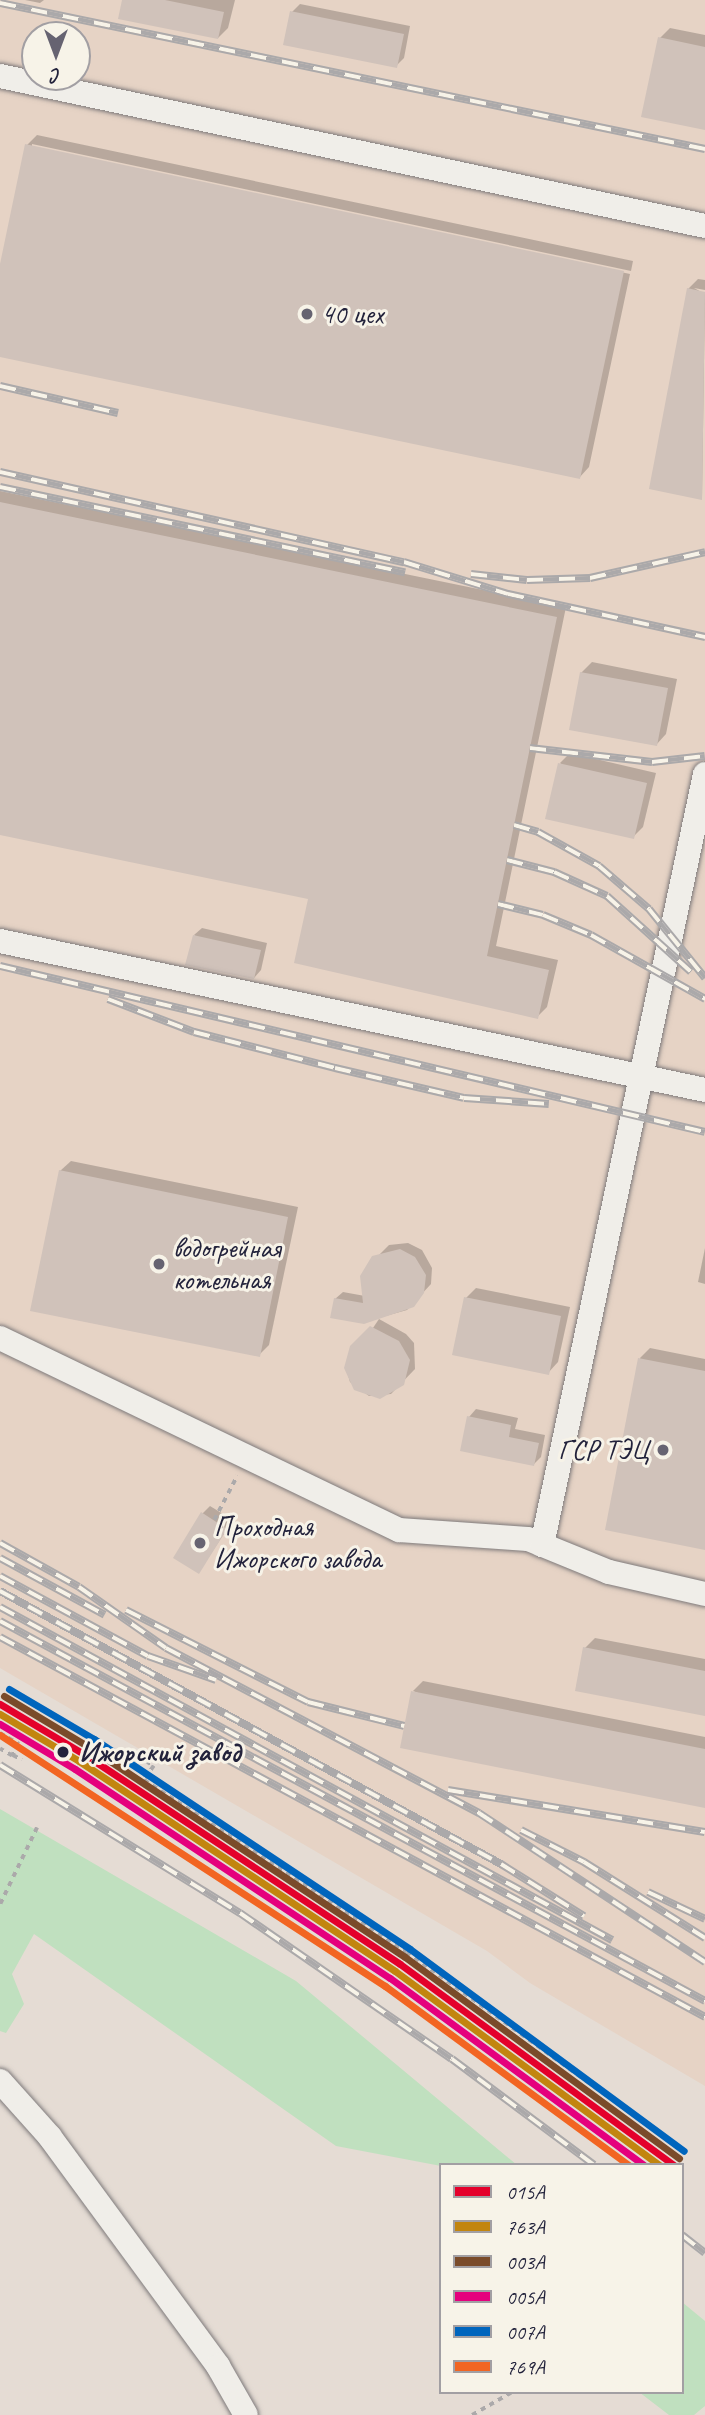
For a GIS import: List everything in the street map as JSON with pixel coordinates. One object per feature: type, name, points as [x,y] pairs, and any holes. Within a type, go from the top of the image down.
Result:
[{"type":"lane","points":[[0,76],[705,226]]},
{"type":"lane","points":[[542,1545],[705,774]]},
{"type":"lane","points":[[0,941],[705,1090]]},
{"type":"lane","points":[[0,1338],[399,1531],[528,1539],[610,1573],[705,1594]]},
{"type":"lane","points":[[0,2081],[66,2159],[218,2366],[246,2415]]},
{"type":"path","points":[[214,1520],[246,1457]]},
{"type":"path","points":[[0,1733],[19,1744],[13,1755]]},
{"type":"path","points":[[0,1749],[22,1760]]},
{"type":"path","points":[[146,1761],[154,1766],[144,1780],[407,1952],[610,2097]]},
{"type":"path","points":[[0,1904],[37,1827]]},
{"type":"path","points":[[472,2415],[509,2394]]},
{"type":"shaded area","name":"Ижорский завод","points":[[0,0],[705,0],[705,2086],[530,1983],[487,1951],[0,1668]]},
{"type":"green space","points":[[0,1809],[296,1981],[515,2163],[439,2163],[439,2166],[336,2146],[34,1934],[12,1974],[24,2004],[6,2033],[0,2031]]},
{"type":"green space","points":[[684,2304],[705,2321],[705,2406],[694,2415],[669,2415],[642,2394],[684,2394]]},
{"type":"building","points":[[122,0],[165,0],[224,12],[218,39],[118,19]]},
{"type":"building","points":[[290,11],[404,34],[397,68],[283,45]]},
{"type":"building","points":[[658,37],[705,47],[705,130],[641,117]]},
{"type":"building","name":"40 цех","points":[[25,144],[624,271],[580,479],[0,357],[0,264]]},
{"type":"building","points":[[687,288],[705,292],[702,500],[649,489]]},
{"type":"building","points":[[0,502],[557,617],[487,956],[549,970],[538,1019],[294,963],[308,899],[0,835]]},
{"type":"building","points":[[580,672],[668,688],[657,746],[569,730]]},
{"type":"building","points":[[558,763],[647,783],[634,839],[545,819]]},
{"type":"building","points":[[193,935],[261,950],[254,979],[185,965]]},
{"type":"building","name":"водогрейная котельная","points":[[59,1170],[288,1217],[260,1357],[30,1311]]},
{"type":"building","points":[[400,1249],[415,1257],[426,1275],[424,1293],[414,1307],[364,1324],[330,1318],[334,1298],[363,1303],[360,1276],[372,1256]]},
{"type":"building","points":[[464,1297],[561,1316],[549,1375],[452,1355]]},
{"type":"building","points":[[370,1326],[399,1341],[410,1360],[404,1385],[380,1399],[354,1390],[344,1368],[350,1346]]},
{"type":"building","name":"ГСР ТЭЦ","points":[[638,1358],[705,1371],[705,1550],[605,1530]]},
{"type":"building","points":[[467,1416],[511,1425],[509,1437],[539,1443],[534,1466],[460,1451]]},
{"type":"building","name":"Проходная Ижорского завода","points":[[201,1512],[227,1529],[199,1574],[173,1558]]},
{"type":"building","points":[[583,1647],[705,1671],[705,1716],[575,1691]]},
{"type":"building","points":[[411,1691],[705,1749],[705,1808],[400,1748]]},
{"type":"railway","points":[[0,3],[705,149]]},
{"type":"railway","points":[[0,386],[118,413]]},
{"type":"railway","points":[[0,472],[404,562],[508,594],[705,637]]},
{"type":"railway","points":[[0,487],[405,572]]},
{"type":"railway","points":[[471,574],[527,580],[590,578],[705,552]]},
{"type":"railway","points":[[530,748],[652,762],[705,756]]},
{"type":"railway","points":[[514,825],[538,832],[599,866],[649,909],[705,978]]},
{"type":"railway","points":[[507,860],[554,872],[607,896],[691,972]]},
{"type":"railway","points":[[498,904],[543,915],[591,935],[705,999]]},
{"type":"railway","points":[[0,966],[705,1132]]},
{"type":"railway","points":[[108,999],[194,1032],[335,1068],[464,1098],[549,1104]]},
{"type":"railway","points":[[0,1543],[79,1587],[166,1648],[479,1813],[705,1962]]},
{"type":"railway","points":[[0,1558],[105,1615]]},
{"type":"railway","points":[[0,1576],[148,1656],[216,1680]]},
{"type":"railway","points":[[0,1591],[501,1864],[584,1916]]},
{"type":"railway","points":[[0,1607],[612,1940]]},
{"type":"railway","points":[[126,1610],[308,1702],[404,1726]]},
{"type":"railway","points":[[0,1621],[705,2001]]},
{"type":"railway","points":[[0,1637],[705,2017]]},
{"type":"railway","points":[[0,1765],[240,1913],[452,2059],[591,2163]]},
{"type":"railway","points":[[448,1790],[705,1832]]},
{"type":"railway","points":[[521,1830],[584,1862],[705,1938]]},
{"type":"railway","points":[[648,1892],[705,1919]]},
{"type":"railway","points":[[684,2237],[705,2253]]},
{"type":"transit line","name":"007А","points":[[9,1689],[94,1739],[410,1949],[684,2151]]},
{"type":"transit line","name":"003А","points":[[4,1696],[89,1747],[405,1957],[679,2158]]},
{"type":"transit line","name":"015А","points":[[0,1704],[84,1754],[400,1964],[671,2163]]},
{"type":"transit line","name":"763А","points":[[0,1714],[79,1761],[395,1971],[656,2163]]},
{"type":"transit line","name":"005А","points":[[0,1724],[75,1769],[390,1978],[641,2163]]},
{"type":"transit line","name":"769А","points":[[0,1735],[385,1986],[626,2163]]},
{"type":"place","name":"40 цех","points":[[307,314]]},
{"type":"place","name":"водогрейная котельная","points":[[159,1264]]},
{"type":"place","name":"ГСР ТЭЦ","points":[[663,1450]]},
{"type":"place","name":"Проходная Ижорского завода","points":[[200,1543]]},
{"type":"place","name":"Ижорский завод","points":[[63,1752]]}]
